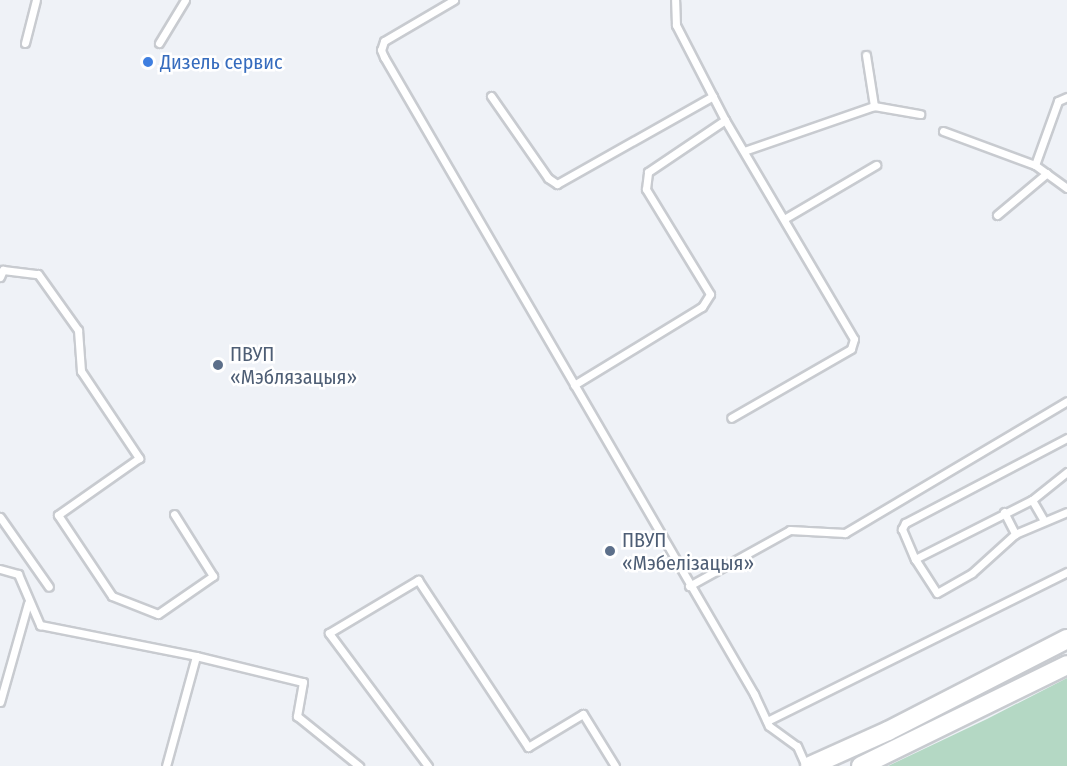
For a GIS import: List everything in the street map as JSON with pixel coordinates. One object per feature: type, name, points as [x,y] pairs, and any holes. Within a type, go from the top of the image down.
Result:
[{"type":"main road","points":[[808,766],[888,731],[1067,639]]},
{"type":"main road","points":[[861,766],[1067,665]]},
{"type":"lane","points":[[26,43],[36,0]]},
{"type":"lane","points":[[159,43],[185,0]]},
{"type":"lane","points":[[454,0],[384,41],[381,50],[767,722],[797,746],[808,766]]},
{"type":"lane","points":[[675,0],[676,25],[712,96],[854,344],[731,418]]},
{"type":"lane","points":[[866,55],[873,106]]},
{"type":"lane","points":[[491,96],[548,178],[557,184],[712,96]]},
{"type":"lane","points":[[1035,165],[1058,101],[1067,97]]},
{"type":"lane","points":[[744,152],[873,106],[920,114]]},
{"type":"lane","points":[[574,385],[708,300],[708,288],[646,189],[646,180],[648,172],[725,120]]},
{"type":"lane","points":[[943,131],[1035,165],[1067,188]]},
{"type":"lane","points":[[784,219],[876,165]]},
{"type":"lane","points":[[997,215],[1047,173]]},
{"type":"lane","points":[[0,277],[3,270],[38,274],[78,330],[81,371],[139,458],[58,515],[112,596],[158,614],[213,576],[174,514]]},
{"type":"lane","points":[[689,586],[790,530],[844,533],[1067,400]]},
{"type":"lane","points":[[1067,438],[902,525],[915,559],[934,590],[941,592],[977,569],[1015,534],[1067,512]]},
{"type":"lane","points":[[915,559],[1004,512],[1032,500],[1067,472]]},
{"type":"lane","points":[[1032,500],[1044,521]]},
{"type":"lane","points":[[1004,512],[1015,534]]},
{"type":"lane","points":[[0,517],[49,587]]},
{"type":"lane","points":[[0,569],[18,574],[28,603],[40,625],[196,656],[303,682],[297,716],[359,766]]},
{"type":"lane","points":[[767,722],[1067,572]]},
{"type":"lane","points":[[428,766],[329,633],[418,580],[528,747],[583,714],[615,766]]},
{"type":"lane","points":[[0,702],[28,603]]},
{"type":"lane","points":[[166,766],[196,656]]},
{"type":"green space","points":[[1067,678],[1067,766],[888,766],[987,719]]},
{"type":"place","name":"Дизель сервис","points":[[148,62]]},
{"type":"place","name":"ПВУП «Мэблязацыя»","points":[[218,365]]},
{"type":"place","name":"ПВУП «Мэбелізацыя»","points":[[610,551]]}]
